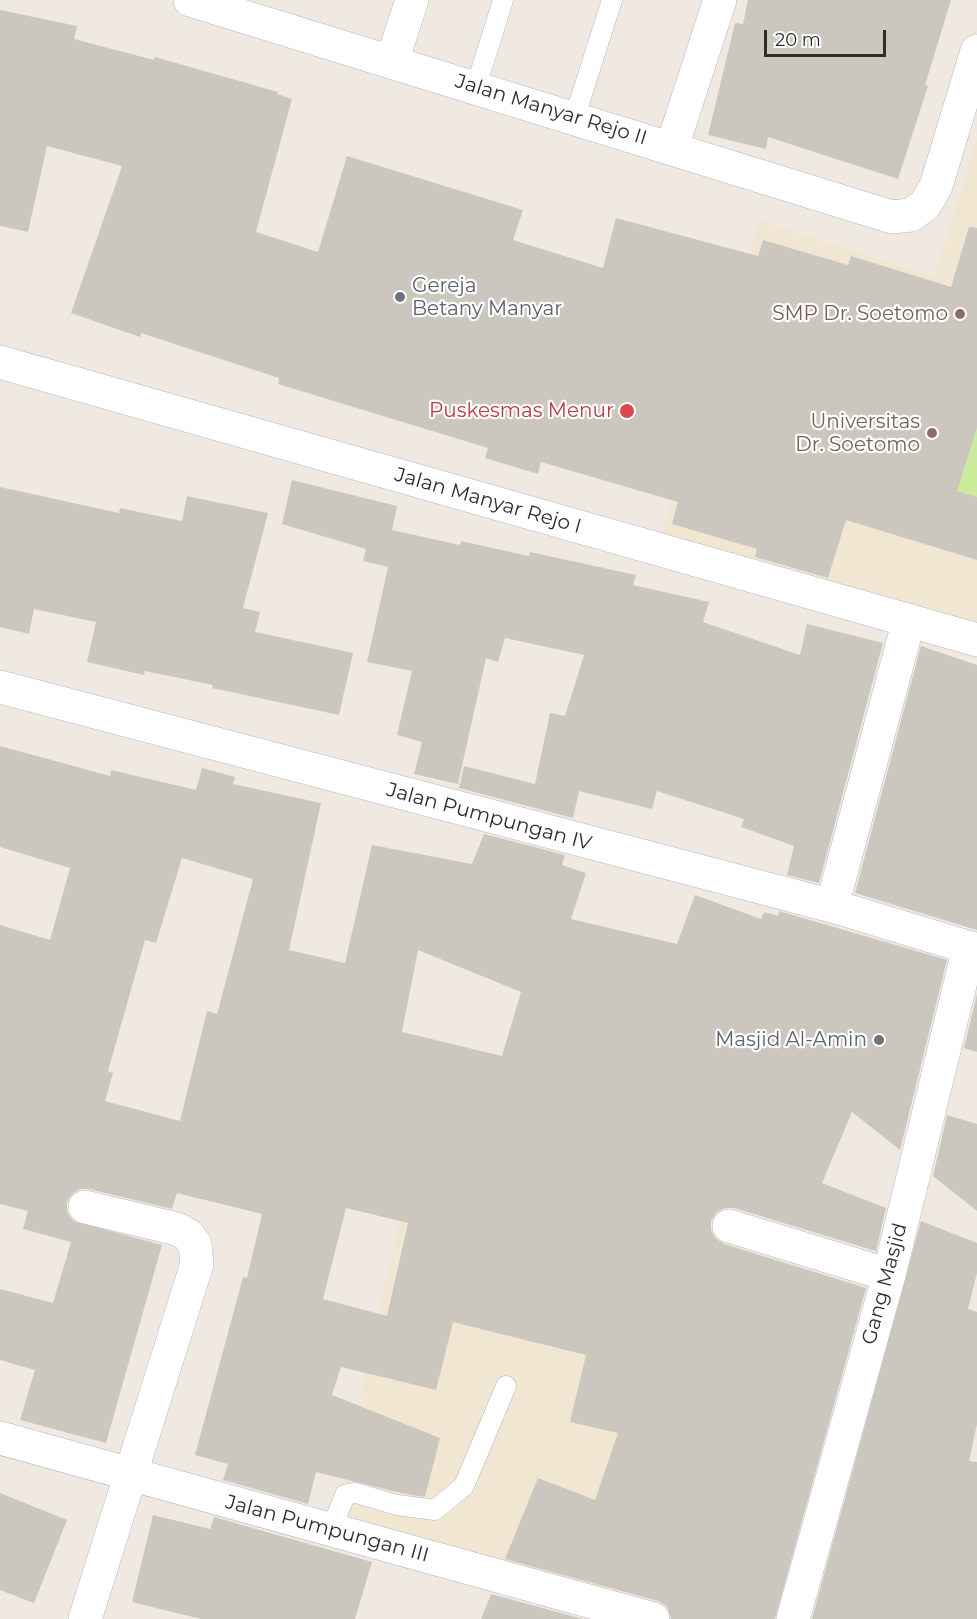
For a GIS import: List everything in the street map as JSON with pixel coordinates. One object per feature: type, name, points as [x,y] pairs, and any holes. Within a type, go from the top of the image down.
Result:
[{"type":"street","name":"Jalan Manyar Rejo II","points":[[190,0],[573,119],[672,147],[892,217],[911,215],[925,205],[936,186],[977,51]]},
{"type":"street","points":[[392,61],[412,0]]},
{"type":"street","points":[[672,147],[720,0]]},
{"type":"street","name":"Jalan Manyar Rejo I","points":[[0,362],[977,640]]},
{"type":"street","points":[[832,906],[909,620]]},
{"type":"street","name":"Jalan Pumpungan IV","points":[[0,687],[832,906],[973,949]]},
{"type":"street","name":"Gang Masjid","points":[[793,1619],[889,1275],[973,949]]},
{"type":"street","points":[[85,1207],[177,1229],[188,1235],[195,1244],[197,1264],[85,1619]]},
{"type":"street","points":[[729,1226],[889,1275]]},
{"type":"street","name":"Jalan Pumpungan III","points":[[0,1438],[653,1619]]},
{"type":"lane","points":[[476,87],[504,0]]},
{"type":"lane","points":[[573,119],[612,0]]},
{"type":"lane","points":[[331,1530],[345,1496],[349,1494],[356,1493],[397,1505],[435,1510],[464,1486],[506,1386]]},
{"type":"shaded area","points":[[977,139],[977,627],[660,539],[759,220],[934,277]]},
{"type":"shaded area","points":[[421,1123],[496,1183],[730,1239],[671,1459],[659,1456],[616,1595],[333,1519]]},
{"type":"green space","points":[[977,428],[977,497],[957,491]]},
{"type":"building","points":[[748,0],[951,0],[925,85],[928,86],[898,179],[768,137],[766,149],[708,135],[735,23],[743,24]]},
{"type":"building","points":[[0,10],[77,26],[74,39],[154,60],[155,57],[278,92],[277,94],[292,99],[256,232],[318,252],[347,156],[523,210],[513,240],[603,268],[616,218],[758,256],[763,240],[848,265],[851,256],[951,287],[969,227],[977,228],[977,428],[957,491],[977,497],[977,560],[846,520],[828,578],[755,557],[757,549],[672,524],[678,502],[541,462],[538,474],[485,458],[488,448],[278,384],[279,378],[141,333],[140,337],[71,313],[122,166],[47,146],[28,232],[0,226]]},
{"type":"building","points":[[292,480],[397,506],[392,530],[460,545],[461,541],[529,556],[530,552],[636,575],[633,585],[709,602],[703,622],[800,655],[807,624],[883,643],[819,883],[787,875],[794,846],[741,827],[744,819],[657,791],[652,809],[579,791],[573,818],[459,788],[464,766],[535,784],[550,713],[565,716],[584,655],[505,638],[498,662],[486,658],[458,784],[414,774],[422,742],[397,735],[412,671],[367,662],[388,567],[363,561],[366,549],[282,524]]},
{"type":"building","points":[[0,487],[119,513],[120,508],[182,521],[187,496],[268,513],[243,608],[260,612],[255,632],[353,653],[339,715],[212,688],[213,685],[145,671],[144,675],[87,662],[96,622],[34,609],[29,634],[0,627]]},
{"type":"building","points":[[921,646],[977,665],[977,930],[855,893]]},
{"type":"building","points":[[0,746],[110,776],[111,770],[196,790],[202,768],[235,777],[233,784],[321,803],[289,950],[345,963],[372,845],[472,864],[484,834],[565,855],[562,865],[586,873],[571,919],[677,944],[695,895],[761,919],[764,912],[778,916],[779,911],[947,960],[900,1150],[852,1112],[822,1183],[886,1208],[876,1251],[734,1208],[725,1208],[717,1212],[711,1221],[711,1230],[715,1238],[724,1244],[866,1288],[775,1619],[671,1619],[667,1606],[658,1601],[505,1559],[538,1478],[595,1500],[618,1433],[570,1422],[586,1355],[453,1322],[436,1390],[341,1367],[332,1395],[440,1438],[425,1497],[316,1472],[308,1504],[223,1480],[228,1464],[195,1455],[243,1277],[247,1278],[262,1214],[177,1193],[172,1209],[89,1189],[80,1189],[72,1194],[67,1202],[67,1212],[73,1221],[162,1245],[106,1443],[20,1420],[35,1370],[0,1360],[0,1289],[53,1303],[71,1242],[23,1229],[28,1211],[0,1204],[0,925],[50,940],[70,868],[0,847]],"holes":[[[182,858],[253,879],[217,1014],[207,1011],[180,1121],[105,1101],[113,1073],[108,1071],[145,940],[156,943]],[[418,950],[521,992],[502,1056],[402,1032]],[[346,1208],[408,1223],[387,1316],[323,1299]]]},
{"type":"building","points":[[977,994],[977,1052],[964,1048]]},
{"type":"building","points":[[947,1115],[977,1124],[977,1211],[933,1176]]},
{"type":"building","points":[[921,1221],[977,1243],[977,1273],[968,1309],[977,1312],[977,1424],[969,1461],[977,1462],[977,1619],[812,1619]]},
{"type":"building","points":[[0,1493],[67,1520],[34,1603],[0,1590]]},
{"type":"building","points":[[153,1515],[210,1529],[214,1517],[372,1562],[355,1619],[201,1619],[132,1602]]},
{"type":"building","points":[[491,1594],[583,1619],[481,1619]]},
{"type":"place","name":"Gereja Betany Manyar","points":[[400,297]]},
{"type":"place","name":"SMP Dr. Soetomo","points":[[960,314]]},
{"type":"place","name":"Puskesmas Menur","points":[[627,411]]},
{"type":"place","name":"Universitas Dr. Soetomo","points":[[932,433]]},
{"type":"place","name":"Masjid Al-Amin","points":[[879,1040]]}]
